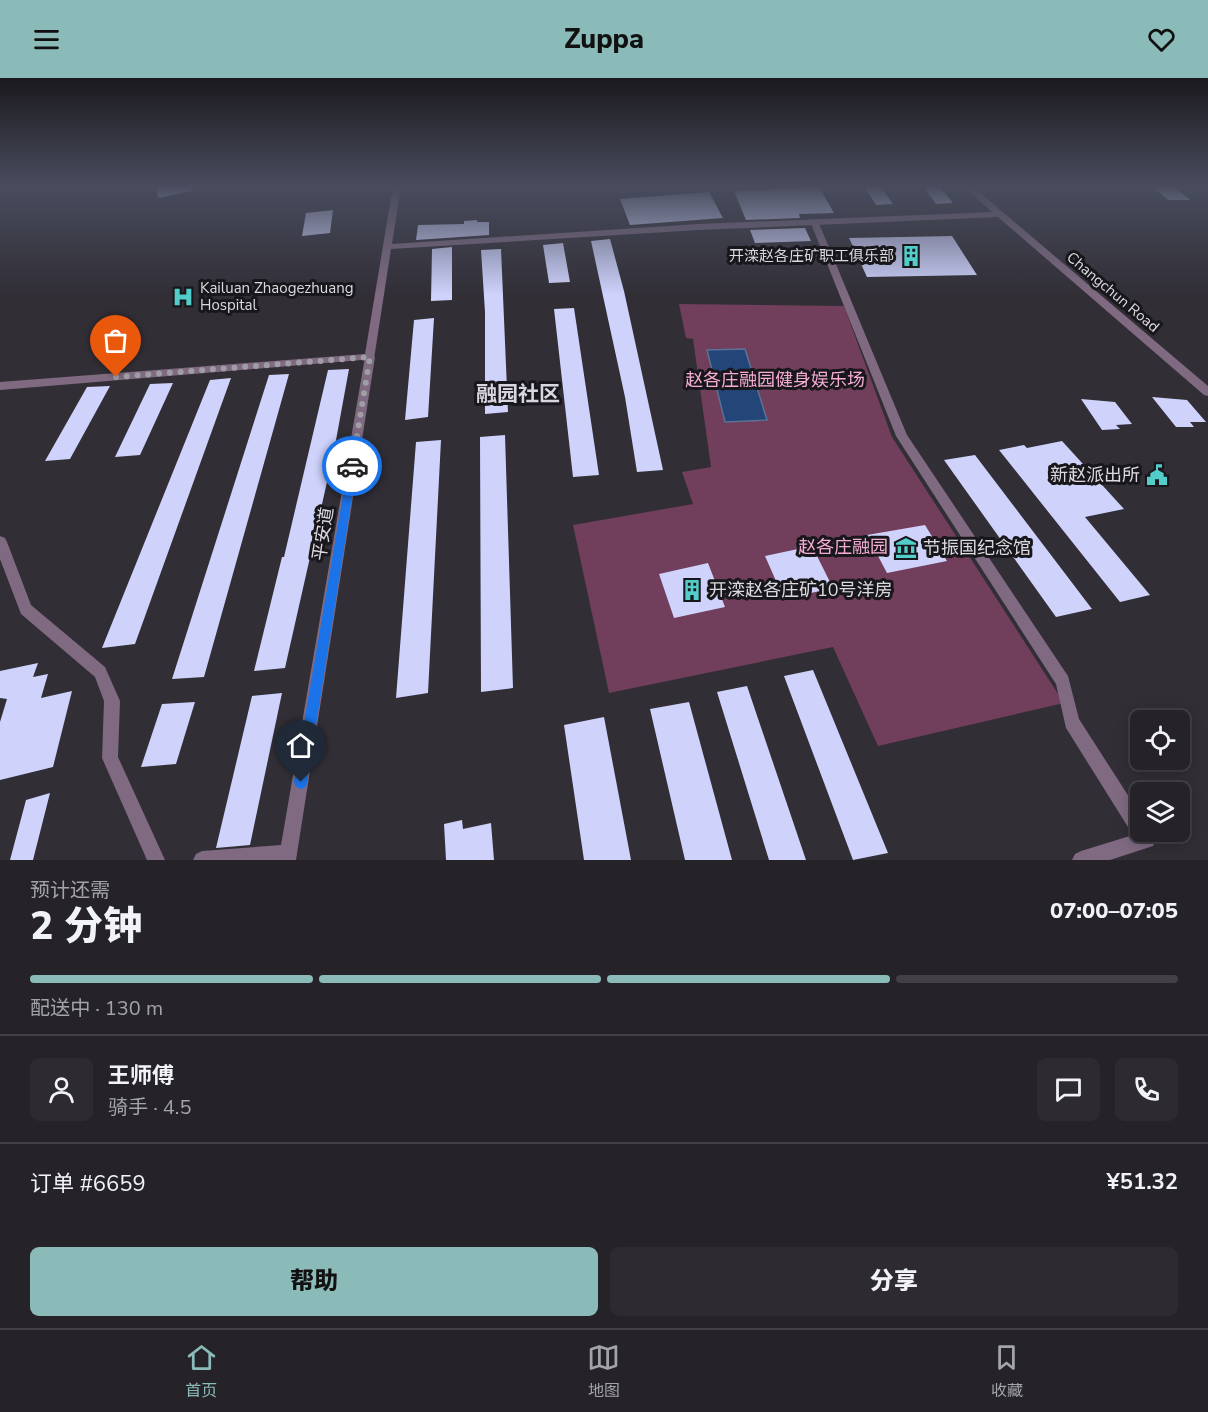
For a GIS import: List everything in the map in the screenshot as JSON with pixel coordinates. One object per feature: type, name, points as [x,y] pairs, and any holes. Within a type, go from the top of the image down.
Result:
[{"type":"street","name":"平安道","points":[[289,858],[392,222]]},
{"type":"street","points":[[388,247],[790,222]]},
{"type":"street","points":[[815,222],[902,436],[1063,681],[1072,722],[1130,814]]},
{"type":"street","name":"Changchun Road","points":[[1009,222],[1208,392]]},
{"type":"street","points":[[0,386],[370,357]]},
{"type":"street","points":[[0,542],[26,609],[100,672],[112,701],[110,758],[156,860]]},
{"type":"street","points":[[1081,860],[1140,842]]},
{"type":"street","points":[[202,860],[289,858]]},
{"type":"green space","name":"赵各庄融园","points":[[679,304],[844,306],[892,437],[1064,703],[878,746],[833,647],[609,693],[573,525],[693,504],[682,472],[711,467],[693,339],[686,338]]},
{"type":"water","points":[[745,349],[767,420],[725,422],[707,350]]},
{"type":"building","points":[[304,222],[331,222],[330,233],[302,236]]},
{"type":"building","points":[[489,222],[489,235],[416,240],[418,225]]},
{"type":"building","points":[[629,222],[663,222],[630,225]]},
{"type":"building","points":[[805,228],[811,241],[755,243],[750,230]]},
{"type":"building","name":"开滦赵各庄矿职工俱乐部","points":[[952,236],[977,275],[867,277],[849,238]]},
{"type":"building","points":[[610,239],[624,291],[663,470],[637,472],[625,397],[591,241]]},
{"type":"building","points":[[563,243],[570,282],[549,283],[543,245]]},
{"type":"building","points":[[452,247],[452,300],[431,301],[432,249]]},
{"type":"building","points":[[501,249],[508,412],[485,414],[485,312],[481,250]]},
{"type":"building","points":[[574,308],[599,475],[573,477],[554,309]]},
{"type":"building","points":[[434,318],[428,417],[405,420],[414,320]]},
{"type":"building","points":[[349,369],[334,451],[285,668],[254,671],[282,557],[284,557],[328,370]]},
{"type":"building","points":[[289,374],[204,677],[172,679],[269,375]]},
{"type":"building","points":[[231,378],[135,644],[102,648],[210,380]]},
{"type":"building","points":[[173,383],[140,455],[115,457],[150,384]]},
{"type":"building","points":[[110,386],[70,459],[45,461],[87,387]]},
{"type":"building","points":[[1152,397],[1187,400],[1206,422],[1190,422],[1194,427],[1176,427]]},
{"type":"building","points":[[1081,399],[1115,402],[1132,424],[1116,425],[1120,429],[1102,430]]},
{"type":"building","points":[[505,435],[513,688],[481,692],[480,437]]},
{"type":"building","points":[[441,440],[428,693],[396,698],[416,442]]},
{"type":"building","points":[[1062,441],[1124,509],[1085,517],[1150,595],[1120,602],[999,450],[1024,445],[1027,448]]},
{"type":"building","points":[[975,455],[1092,609],[1056,617],[944,460]]},
{"type":"building","name":"节振国纪念馆","points":[[925,525],[947,561],[887,573],[867,535]]},
{"type":"building","points":[[812,546],[833,588],[784,599],[765,556]]},
{"type":"building","name":"开滦赵各庄矿10号洋房","points":[[708,563],[725,607],[674,618],[659,574]]},
{"type":"building","points":[[38,663],[33,677],[48,674],[41,698],[72,691],[53,767],[0,780],[0,722],[7,699],[0,698],[0,671]]},
{"type":"building","points":[[813,670],[888,853],[853,860],[784,676]]},
{"type":"building","points":[[747,686],[806,860],[769,860],[717,692]]},
{"type":"building","points":[[282,693],[250,845],[216,848],[252,696]]},
{"type":"building","points":[[195,702],[176,764],[141,767],[162,704]]},
{"type":"building","points":[[689,702],[732,860],[685,860],[650,709]]},
{"type":"building","points":[[604,717],[631,860],[584,860],[564,725]]},
{"type":"building","points":[[50,793],[33,860],[10,860],[26,800]]},
{"type":"building","points":[[462,820],[463,829],[491,823],[494,860],[446,860],[444,824]]},
{"type":"way so far","points":[[116,377],[370,357],[352,466]]},
{"type":"place","name":"开滦赵各庄矿职工俱乐部","points":[[911,256]]},
{"type":"place","name":"Kailuan Zhaogezhuang Hospital","points":[[183,297]]},
{"type":"place","name":"新赵派出所","points":[[1157,475]]},
{"type":"place","name":"节振国纪念馆","points":[[906,548]]},
{"type":"place","name":"开滦赵各庄矿10号洋房","points":[[692,590]]},
{"type":"district","name":"融园社区","points":[[518,394]]},
{"type":"route","points":[[301,782],[352,466]]},
{"type":"park label","name":"赵各庄融园健身娱乐场","points":[[775,380]]}]
